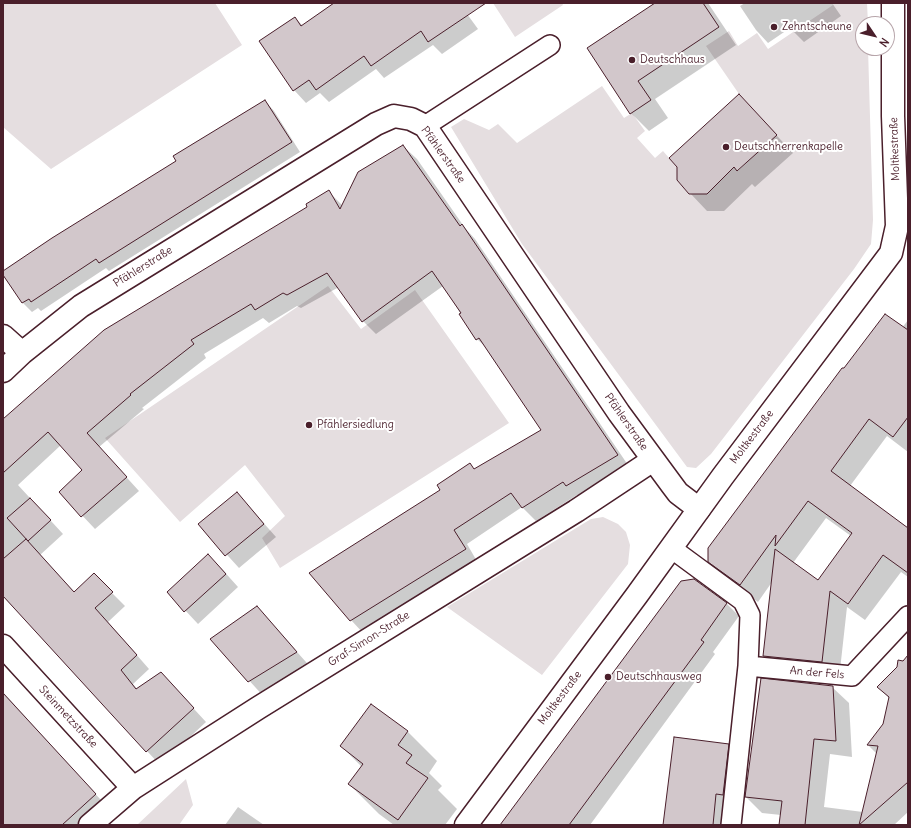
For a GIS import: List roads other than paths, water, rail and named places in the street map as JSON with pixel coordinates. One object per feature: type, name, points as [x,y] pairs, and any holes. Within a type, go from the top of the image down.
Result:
[{"type":"street","name":"Moltkestraße","points":[[466,825],[699,509],[891,254],[897,226],[893,116],[893,3]]},
{"type":"street","name":"Pfählerstraße","points":[[3,371],[22,353],[81,306],[376,124],[394,116],[411,119],[425,126],[619,413],[653,460],[678,493],[699,509]]},
{"type":"street","points":[[3,336],[22,353]]},
{"type":"street","name":"Graf-Simon-Straße","points":[[90,825],[134,788],[258,708],[576,511],[653,460]]},
{"type":"street","name":"Steinmetzstraße","points":[[3,646],[134,788]]},
{"type":"lane","points":[[425,126],[550,45]]},
{"type":"lane","points":[[671,548],[743,601],[750,615],[748,666],[731,825]]},
{"type":"lane","name":"An der Fels","points":[[748,666],[852,676],[908,616]]},
{"type":"place","name":"Zehntscheune","points":[[774,27]]},
{"type":"place","name":"Deutschhaus","points":[[632,60]]},
{"type":"place","name":"Deutschherrenkapelle","points":[[726,147]]},
{"type":"place","name":"Pfählersiedlung","points":[[309,425]]},
{"type":"place","name":"Deutschhausweg","points":[[608,677]]}]
